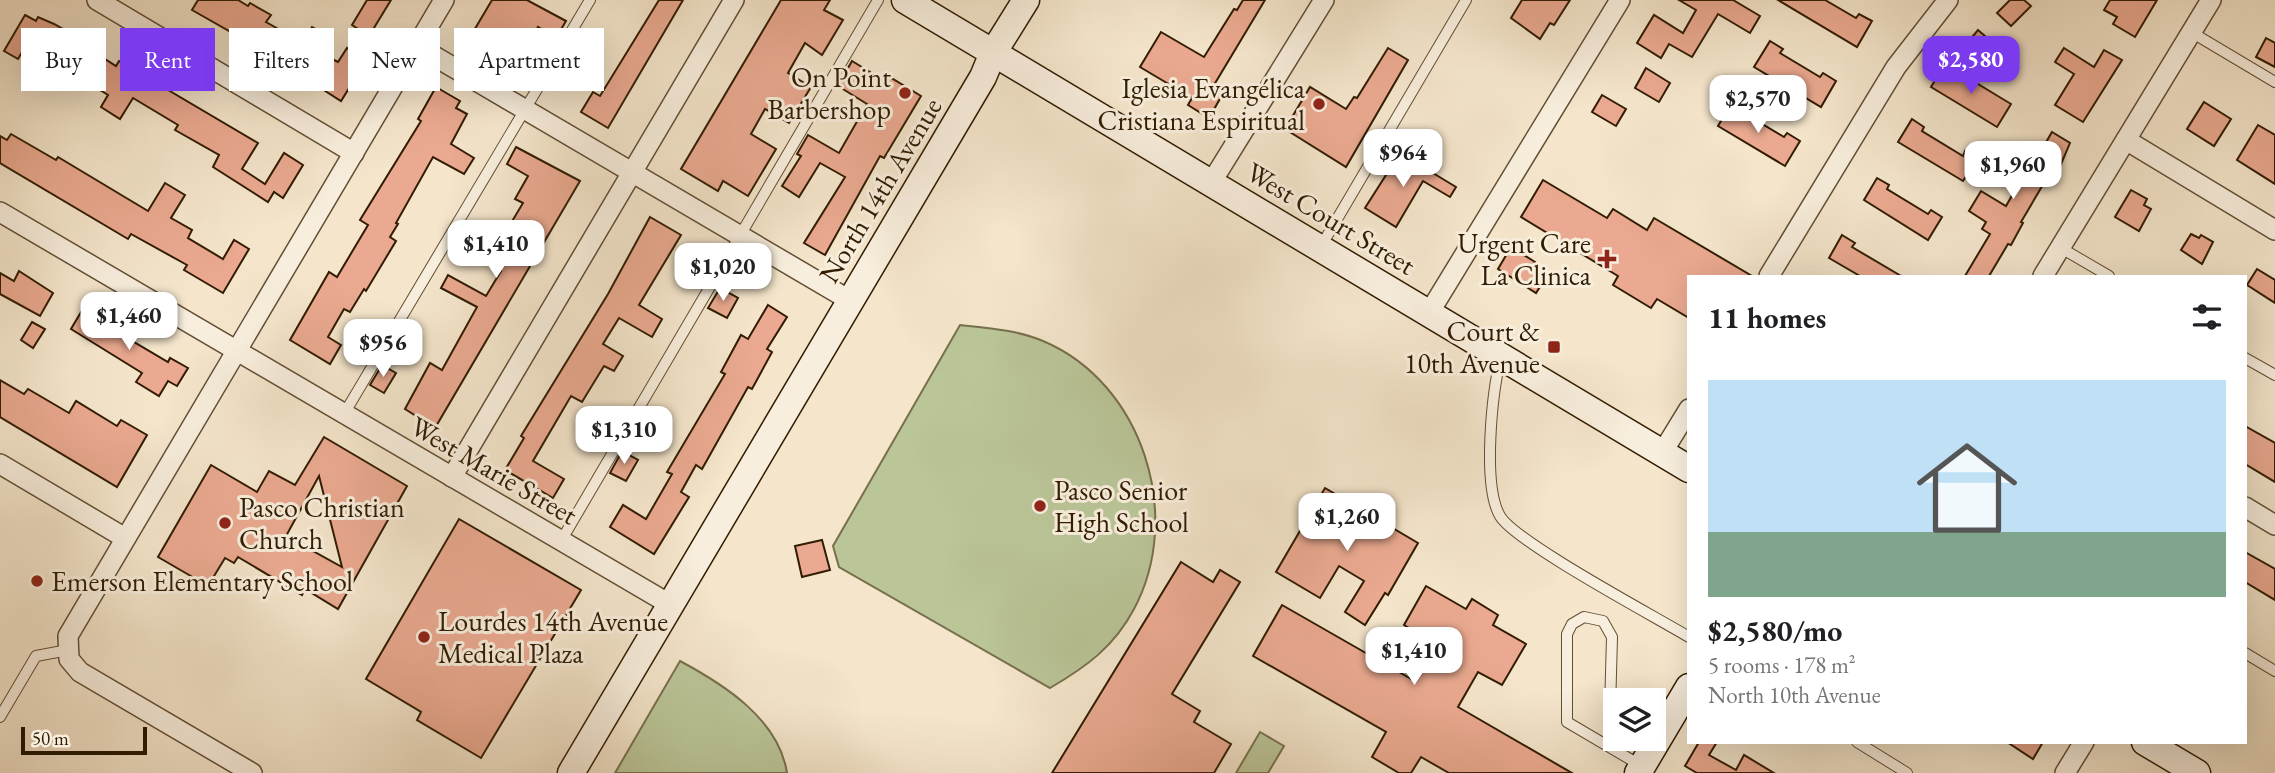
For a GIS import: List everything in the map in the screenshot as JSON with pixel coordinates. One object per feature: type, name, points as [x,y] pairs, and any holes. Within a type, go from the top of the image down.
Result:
[{"type":"street","points":[[97,0],[354,153]]},
{"type":"street","points":[[428,28],[444,0]]},
{"type":"street","points":[[452,477],[734,0]]},
{"type":"street","name":"North 14th Avenue","points":[[571,773],[1026,0]]},
{"type":"street","points":[[1211,183],[1324,0]]},
{"type":"street","points":[[1429,313],[1620,0]]},
{"type":"street","points":[[2044,275],[2211,0]]},
{"type":"street","points":[[1770,275],[1896,67],[1942,2]]},
{"type":"street","name":"West Court Street","points":[[921,4],[993,53],[1687,468]]},
{"type":"street","points":[[440,60],[851,301]]},
{"type":"street","points":[[252,773],[80,672],[73,665],[68,650],[71,630],[391,91]]},
{"type":"street","points":[[2126,140],[2275,230]]},
{"type":"street","name":"West Marie Street","points":[[0,212],[671,606]]},
{"type":"street","points":[[1662,453],[1687,412]]},
{"type":"street","points":[[0,464],[125,538]]},
{"type":"street","points":[[2247,508],[2275,525]]},
{"type":"street","points":[[1640,770],[1687,690]]},
{"type":"street","points":[[2065,773],[2083,744]]},
{"type":"street","points":[[2148,744],[2197,773]]},
{"type":"lane","points":[[344,414],[590,0]]},
{"type":"lane","points":[[561,541],[878,0]]},
{"type":"lane","points":[[1320,248],[1466,0]]},
{"type":"lane","points":[[2191,32],[2275,82]]},
{"type":"lane","points":[[2061,248],[2107,275]]},
{"type":"lane","points":[[1501,357],[1494,383],[1491,491],[1501,517],[1527,540],[1687,636]]},
{"type":"lane","points":[[2247,359],[2275,375]]},
{"type":"lane","points":[[1577,618],[1602,621],[1612,637],[1609,746],[1567,722],[1567,634],[1577,618]]},
{"type":"lane","points":[[0,717],[36,656],[68,650]]},
{"type":"lane","points":[[2247,654],[2275,671]]},
{"type":"lane","points":[[1860,744],[1907,773]]},
{"type":"lane","points":[[1615,751],[1640,770]]},
{"type":"green space","points":[[960,325],[1033,337],[1078,361],[1106,388],[1129,420],[1145,456],[1154,494],[1155,534],[1149,573],[1134,609],[1118,634],[1098,655],[1050,688],[839,567],[833,546]]},
{"type":"green space","points":[[680,661],[747,705],[773,736],[787,773],[615,773]]},
{"type":"green space","points":[[1260,732],[1284,746],[1268,773],[1236,773]]},
{"type":"building","points":[[198,0],[238,0],[248,6],[250,3],[271,15],[266,22],[277,28],[229,28],[229,31],[192,10]]},
{"type":"building","points":[[367,0],[391,0],[374,28],[357,28],[352,25]]},
{"type":"building","points":[[492,0],[527,0],[566,21],[562,28],[475,28]]},
{"type":"building","points":[[659,0],[683,0],[608,128],[581,112],[593,92],[600,96]]},
{"type":"building","points":[[781,0],[830,0],[824,10],[843,20],[822,55],[805,43],[788,73],[811,87],[789,123],[765,109],[751,134],[776,149],[748,196],[723,181],[718,191],[681,169]]},
{"type":"building","points":[[1243,0],[1265,0],[1211,90],[1221,97],[1209,118],[1188,105],[1192,98],[1140,67],[1161,32],[1204,57],[1234,9],[1237,10]]},
{"type":"building","points":[[1522,0],[1570,0],[1554,25],[1550,23],[1540,39],[1511,18]]},
{"type":"building","points":[[1679,0],[1733,0],[1760,16],[1750,33],[1718,14],[1692,57],[1669,44],[1661,58],[1637,43],[1654,15],[1683,33],[1696,10]]},
{"type":"building","points":[[1778,0],[1825,0],[1856,18],[1859,14],[1872,21],[1857,47]]},
{"type":"building","points":[[2010,0],[2024,0],[2031,6],[2011,26],[1997,13]]},
{"type":"building","points":[[2110,0],[2157,0],[2135,37],[2113,24],[2117,17],[2104,10]]},
{"type":"building","points":[[25,15],[36,21],[38,17],[61,28],[21,28],[21,54],[18,59],[4,51]]},
{"type":"building","points":[[1978,30],[1994,44],[1994,49],[1982,63],[1963,48]]},
{"type":"building","points":[[2266,38],[2275,43],[2275,67],[2256,57]]},
{"type":"building","points":[[1770,41],[1783,49],[1780,53],[1820,77],[1823,73],[1836,81],[1821,107],[1754,67]]},
{"type":"building","points":[[347,48],[348,90],[341,101],[325,91],[334,91],[334,60],[338,62]]},
{"type":"building","name":"Iglesia Evangélica Cristiana Espiritual","points":[[1388,48],[1408,60],[1346,167],[1285,129],[1310,87],[1346,109],[1354,97],[1357,98]]},
{"type":"building","points":[[2064,48],[2094,67],[2104,50],[2122,60],[2083,122],[2055,105],[2074,74],[2055,62]]},
{"type":"building","points":[[106,60],[116,66],[119,61],[120,91],[170,91],[258,143],[242,169],[265,184],[284,153],[303,165],[283,198],[274,192],[268,202],[213,167],[219,155],[175,130],[178,125],[133,98],[120,119],[101,107],[108,95],[102,91],[106,91]]},
{"type":"building","points":[[852,61],[885,81],[888,76],[921,96],[884,158],[880,156],[825,255],[804,243],[845,177],[820,163],[799,197],[782,186],[801,156],[797,154],[808,135],[839,153],[867,104],[838,86]]},
{"type":"building","points":[[1945,64],[2011,104],[1997,127],[1931,87]]},
{"type":"building","points":[[1646,68],[1670,83],[1659,102],[1635,88]]},
{"type":"building","points":[[440,89],[460,101],[456,108],[467,114],[451,144],[474,158],[464,174],[433,157],[396,223],[398,224],[390,237],[396,241],[366,291],[364,289],[350,312],[344,309],[328,337],[341,345],[330,364],[290,340],[329,272],[337,277],[368,225],[360,220],[421,121],[418,119],[434,91]]},
{"type":"building","points":[[1602,95],[1626,109],[1616,126],[1592,112]]},
{"type":"building","points":[[1733,101],[1746,108],[1744,113],[1784,137],[1787,133],[1800,141],[1785,166],[1718,126]]},
{"type":"building","points":[[2204,102],[2231,119],[2214,146],[2187,129]]},
{"type":"building","points":[[1912,119],[1924,127],[1922,131],[1963,156],[1965,151],[1977,159],[1963,181],[1898,142]]},
{"type":"building","points":[[2258,125],[2275,135],[2275,184],[2237,160]]},
{"type":"building","points":[[2052,132],[2070,143],[2059,169],[2054,166],[2021,222],[2023,223],[2011,245],[2008,244],[1990,275],[1966,275],[1990,234],[1982,229],[1986,222],[1969,211],[1981,191],[2006,206],[2023,176],[1994,158],[2003,144],[2034,163]]},
{"type":"building","points":[[11,134],[56,160],[58,157],[148,211],[165,183],[185,195],[171,218],[192,230],[188,238],[223,259],[234,240],[249,249],[223,293],[184,270],[187,265],[131,234],[128,239],[0,163],[0,136],[7,140]]},
{"type":"building","points":[[516,147],[580,181],[435,428],[405,409],[430,363],[442,370],[477,307],[441,288],[448,275],[486,296],[501,271],[463,249],[470,237],[505,257],[522,229],[511,223],[523,203],[515,199],[528,176],[507,164]]},
{"type":"building","points":[[1400,153],[1456,187],[1450,197],[1423,181],[1396,227],[1365,208]]},
{"type":"building","points":[[1877,178],[1889,185],[1887,189],[1928,214],[1931,210],[1942,217],[1928,240],[1864,200]]},
{"type":"building","points":[[1543,180],[1607,218],[1613,209],[1647,230],[1654,218],[1750,275],[1687,275],[1687,317],[1657,299],[1651,308],[1613,285],[1618,276],[1521,217]]},
{"type":"building","points":[[2131,190],[2147,199],[2144,205],[2151,209],[2139,231],[2115,217]]},
{"type":"building","points":[[650,217],[681,235],[639,305],[662,319],[652,337],[619,318],[603,344],[623,356],[614,371],[604,366],[582,402],[571,396],[533,461],[564,479],[553,498],[505,470],[524,438],[521,436],[608,294]]},
{"type":"building","points":[[2191,234],[2199,238],[2201,235],[2213,242],[2202,264],[2181,250]]},
{"type":"building","points":[[1842,235],[1855,243],[1852,247],[1899,275],[1858,275],[1829,258]]},
{"type":"building","points":[[1511,247],[1548,274],[1536,293],[1498,269]]},
{"type":"building","points":[[2257,269],[2275,280],[2275,303],[2247,285]]},
{"type":"building","points":[[19,271],[53,293],[40,316],[0,294],[0,273],[14,281]]},
{"type":"building","points":[[720,288],[738,298],[727,318],[708,308]]},
{"type":"building","points":[[768,305],[787,317],[767,349],[772,352],[752,389],[748,387],[702,469],[696,465],[681,492],[689,497],[654,554],[610,527],[623,505],[646,519],[672,474],[667,472],[725,374],[721,372],[741,335],[748,339]]},
{"type":"building","points":[[84,307],[126,332],[124,336],[168,362],[170,358],[188,368],[177,386],[168,381],[159,396],[136,382],[142,373],[71,329]]},
{"type":"building","points":[[32,322],[45,329],[33,348],[21,340]]},
{"type":"building","points":[[382,365],[396,373],[384,393],[370,385]]},
{"type":"building","points":[[0,380],[24,394],[28,389],[69,413],[76,401],[117,426],[121,420],[147,435],[117,487],[0,417]]},
{"type":"building","points":[[2247,427],[2275,443],[2275,482],[2247,465]]},
{"type":"building","name":"Pasco Christian Church","points":[[324,437],[407,486],[338,609],[305,589],[302,595],[238,557],[234,563],[225,558],[208,586],[158,557],[211,465],[257,492],[269,471],[295,485]],"holes":[[[319,476],[342,567],[286,536]]]},
{"type":"building","points":[[622,451],[638,460],[626,481],[610,473]]},
{"type":"building","points":[[1325,488],[1418,543],[1388,595],[1385,593],[1365,625],[1345,612],[1364,581],[1339,566],[1320,598],[1276,572]]},
{"type":"building","name":"Lourdes 14th Avenue Medical Plaza","points":[[459,519],[581,590],[481,758],[417,720],[421,712],[366,679]]},
{"type":"building","points":[[822,540],[830,570],[802,577],[795,546]]},
{"type":"building","points":[[2247,553],[2275,569],[2275,600],[2247,583]]},
{"type":"building","points":[[1181,562],[1213,582],[1220,570],[1240,582],[1172,694],[1200,711],[1194,722],[1231,744],[1214,773],[1052,773]]},
{"type":"building","points":[[1426,586],[1466,609],[1472,599],[1498,615],[1493,625],[1526,644],[1502,685],[1478,672],[1458,707],[1572,773],[1449,773],[1421,757],[1411,773],[1399,773],[1372,757],[1386,732],[1253,656],[1282,605],[1413,680],[1434,643],[1404,625]]},
{"type":"building","points":[[1698,744],[1716,744],[1709,755],[1736,770],[1744,755],[1774,773],[1697,773],[1685,766]]},
{"type":"building","points":[[2010,744],[2042,744],[2033,759]]},
{"type":"place","name":"On Point Barbershop","points":[[905,93]]},
{"type":"place","name":"Iglesia Evangélica Cristiana Espiritual","points":[[1319,104]]},
{"type":"place","name":"Urgent Care La Clinica","points":[[1607,259]]},
{"type":"place","name":"Court & 10th Avenue","points":[[1554,347]]},
{"type":"place","name":"Pasco Senior High School","points":[[1040,506]]},
{"type":"place","name":"Pasco Christian Church","points":[[225,523]]},
{"type":"place","name":"Emerson Elementary School","points":[[37,581]]},
{"type":"place","name":"Lourdes 14th Avenue Medical Plaza","points":[[424,637]]}]
